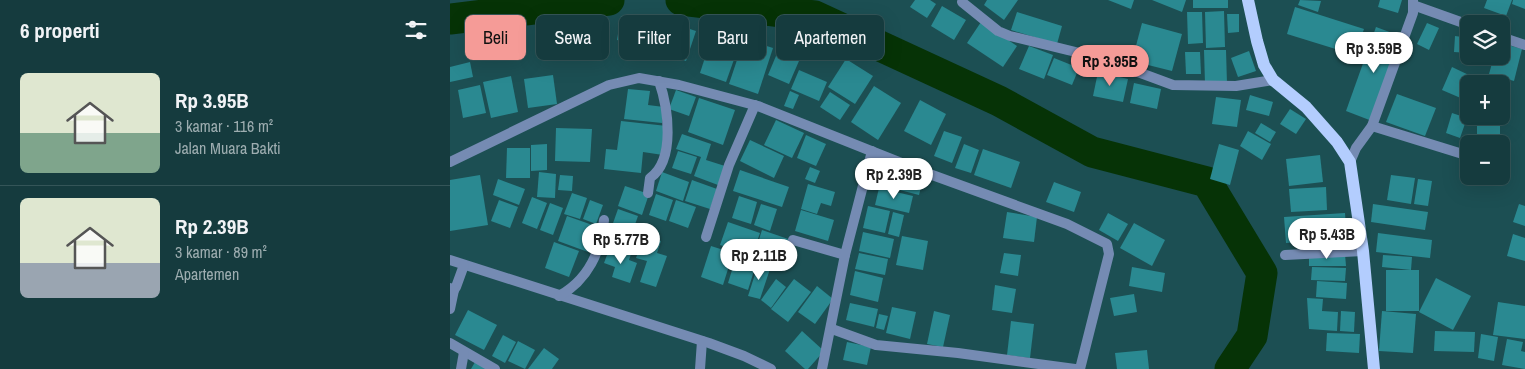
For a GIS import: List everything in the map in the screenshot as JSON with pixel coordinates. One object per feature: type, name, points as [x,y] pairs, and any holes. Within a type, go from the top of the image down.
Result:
[{"type":"main road","points":[[1248,0],[1256,41],[1264,65],[1272,80],[1306,107],[1337,142],[1350,162],[1363,251],[1374,369]]},
{"type":"street","points":[[962,2],[998,30],[1010,36],[1052,48],[1100,58],[1174,85],[1236,86],[1272,80]]},
{"type":"street","points":[[1350,162],[1356,148],[1372,126],[1413,13],[1413,2],[1460,21]]},
{"type":"street","points":[[1510,39],[1525,45]]},
{"type":"street","points":[[450,162],[609,85],[633,78],[659,81],[754,105],[1067,224],[1107,244],[1109,254],[1080,369]]},
{"type":"street","points":[[648,193],[650,178],[659,172],[666,149],[666,100],[659,81]]},
{"type":"street","points":[[706,236],[729,165],[754,105]]},
{"type":"street","points":[[1372,126],[1460,153]]},
{"type":"street","points":[[822,369],[832,329],[845,256],[872,151]]},
{"type":"street","points":[[559,296],[575,286],[592,264],[600,248],[604,220]]},
{"type":"street","points":[[793,240],[845,256]]},
{"type":"street","points":[[1285,255],[1363,251]]},
{"type":"street","points":[[450,260],[463,269],[559,296],[744,356],[771,369]]},
{"type":"street","points":[[450,309],[453,288],[463,269]]},
{"type":"street","points":[[832,329],[876,345],[958,353],[1075,369]]},
{"type":"street","points":[[450,343],[495,369]]},
{"type":"street","points":[[700,368],[702,343]]},
{"type":"street","points":[[461,369],[464,352]]},
{"type":"building","points":[[915,0],[930,0],[936,4],[927,18],[910,7]]},
{"type":"building","points":[[987,0],[1018,0],[1004,20],[984,5]]},
{"type":"building","points":[[1108,0],[1134,0],[1131,9]]},
{"type":"building","points":[[1152,0],[1186,0],[1182,12]]},
{"type":"building","points":[[1193,0],[1228,0],[1228,8],[1193,8]]},
{"type":"building","points":[[1300,0],[1321,1],[1318,12],[1298,5]]},
{"type":"building","points":[[1380,0],[1402,0],[1398,13],[1378,7]]},
{"type":"building","points":[[1487,0],[1512,0],[1506,15],[1484,8]]},
{"type":"building","points":[[1513,0],[1525,0],[1525,9],[1512,4]]},
{"type":"building","points":[[942,6],[966,20],[954,40],[931,26]]},
{"type":"building","points":[[1295,7],[1364,29],[1355,55],[1287,34]]},
{"type":"building","points":[[1224,11],[1225,47],[1206,48],[1205,12]]},
{"type":"building","points":[[1017,12],[1062,26],[1057,44],[1011,30]]},
{"type":"building","points":[[1187,12],[1202,12],[1203,43],[1188,44]]},
{"type":"building","points":[[1227,14],[1239,14],[1239,32],[1228,33]]},
{"type":"building","points":[[981,22],[1017,46],[1003,67],[967,43]]},
{"type":"building","points":[[1142,23],[1182,34],[1172,71],[1132,61]]},
{"type":"building","points":[[1427,23],[1439,28],[1429,50],[1417,44]]},
{"type":"building","points":[[1376,27],[1403,37],[1372,121],[1346,111]]},
{"type":"building","points":[[689,29],[696,31],[689,52]]},
{"type":"building","points":[[1455,36],[1460,37],[1460,52],[1454,52]]},
{"type":"building","points":[[766,46],[773,48],[758,94],[729,84],[737,60],[766,60]]},
{"type":"building","points":[[1029,46],[1053,55],[1044,79],[1019,69]]},
{"type":"building","points":[[1510,46],[1522,49],[1514,81],[1510,80],[1510,75],[1489,74],[1492,65],[1510,65]]},
{"type":"building","points":[[1204,50],[1226,50],[1227,84],[1205,84]]},
{"type":"building","points":[[1249,51],[1256,71],[1238,77],[1231,58]]},
{"type":"building","points":[[1185,52],[1200,52],[1201,74],[1186,74]]},
{"type":"building","points":[[776,56],[776,60],[799,60],[789,84],[768,75]]},
{"type":"building","points":[[1054,58],[1079,68],[1072,85],[1047,75]]},
{"type":"building","points":[[704,60],[734,60],[726,82],[700,73]]},
{"type":"building","points":[[845,60],[873,76],[855,104],[828,87]]},
{"type":"building","points":[[470,62],[473,77],[450,82],[450,67]]},
{"type":"building","points":[[1452,67],[1469,75],[1460,75],[1460,98],[1442,90]]},
{"type":"building","points":[[799,70],[827,82],[819,101],[791,89]]},
{"type":"building","points":[[1098,72],[1128,79],[1123,102],[1093,96]]},
{"type":"building","points":[[553,75],[557,104],[528,108],[524,79]]},
{"type":"building","points":[[511,76],[518,112],[491,118],[483,82]]},
{"type":"building","points":[[1134,83],[1161,89],[1157,109],[1130,103]]},
{"type":"building","points":[[480,85],[486,113],[463,118],[458,90]]},
{"type":"building","points":[[874,86],[901,103],[878,140],[851,122]]},
{"type":"building","points":[[628,89],[650,91],[648,105],[664,107],[662,123],[624,119]]},
{"type":"building","points":[[676,90],[696,97],[689,116],[669,109]]},
{"type":"building","points":[[790,91],[799,95],[793,109],[784,106]]},
{"type":"building","points":[[830,92],[850,105],[840,120],[820,107]]},
{"type":"building","points":[[1397,94],[1436,108],[1425,136],[1386,122]]},
{"type":"building","points":[[1250,95],[1273,102],[1269,116],[1246,110]]},
{"type":"building","points":[[1216,97],[1241,100],[1237,127],[1212,124]]},
{"type":"building","points":[[699,98],[735,110],[723,145],[688,132]]},
{"type":"building","points":[[920,100],[946,114],[931,145],[904,131]]},
{"type":"building","points":[[1290,109],[1306,119],[1296,134],[1280,124]]},
{"type":"building","points":[[1452,113],[1460,116],[1460,125],[1465,125],[1460,138],[1446,133]]},
{"type":"building","points":[[776,120],[804,133],[792,158],[764,145]]},
{"type":"building","points":[[621,121],[667,126],[663,155],[643,152],[641,173],[604,169],[606,149],[617,150]]},
{"type":"building","points":[[1261,123],[1276,132],[1270,142],[1255,133]]},
{"type":"building","points":[[1477,125],[1500,125],[1500,135],[1477,135]]},
{"type":"building","points":[[556,128],[592,129],[590,162],[555,161]]},
{"type":"building","points":[[944,131],[962,137],[952,163],[934,156]]},
{"type":"building","points":[[1248,131],[1271,144],[1262,160],[1240,146]]},
{"type":"building","points":[[682,134],[711,144],[706,160],[725,166],[718,185],[694,176],[701,157],[676,149]]},
{"type":"building","points":[[806,135],[826,144],[816,166],[797,158]]},
{"type":"building","points":[[750,140],[784,156],[774,178],[740,161]]},
{"type":"building","points":[[547,144],[547,170],[531,171],[531,145]]},
{"type":"building","points":[[964,144],[979,150],[971,173],[955,168]]},
{"type":"building","points":[[1219,144],[1239,150],[1230,185],[1210,179]]},
{"type":"building","points":[[507,148],[530,148],[530,178],[506,178]]},
{"type":"building","points":[[983,149],[1020,162],[1011,188],[974,175]]},
{"type":"building","points":[[678,151],[697,157],[691,174],[672,168]]},
{"type":"building","points":[[1320,155],[1323,182],[1289,186],[1286,159]]},
{"type":"building","points":[[810,167],[820,171],[815,183],[805,179]]},
{"type":"building","points":[[893,167],[924,175],[919,195],[888,187]]},
{"type":"building","points":[[740,170],[789,187],[782,207],[733,191]]},
{"type":"building","points":[[539,172],[556,174],[555,198],[537,197]]},
{"type":"building","points":[[662,172],[689,182],[683,201],[656,191]]},
{"type":"building","points":[[480,175],[488,225],[450,231],[450,180]]},
{"type":"building","points":[[560,175],[573,176],[572,191],[558,190]]},
{"type":"building","points":[[1391,175],[1415,178],[1411,204],[1387,200]]},
{"type":"building","points":[[498,179],[525,189],[519,205],[493,195]]},
{"type":"building","points":[[1418,179],[1432,181],[1428,206],[1414,204]]},
{"type":"building","points":[[692,180],[717,189],[710,209],[685,201]]},
{"type":"building","points":[[1054,182],[1081,192],[1074,212],[1046,202]]},
{"type":"building","points":[[808,184],[835,192],[831,206],[821,203],[817,214],[801,209]]},
{"type":"building","points":[[625,186],[649,194],[642,215],[618,206]]},
{"type":"building","points":[[1326,187],[1327,210],[1291,212],[1289,189]]},
{"type":"building","points":[[879,188],[913,196],[909,213],[875,205]]},
{"type":"building","points":[[572,193],[587,198],[580,219],[564,214]]},
{"type":"building","points":[[656,194],[673,200],[666,221],[649,215]]},
{"type":"building","points":[[739,196],[757,202],[751,224],[732,218]]},
{"type":"building","points":[[532,197],[547,203],[537,229],[522,223]]},
{"type":"building","points":[[499,200],[518,207],[510,228],[491,221]]},
{"type":"building","points":[[590,200],[603,205],[596,224],[583,219]]},
{"type":"building","points":[[676,200],[696,207],[688,228],[669,221]]},
{"type":"building","points":[[550,203],[563,208],[553,235],[540,230]]},
{"type":"building","points":[[761,204],[777,209],[770,231],[754,225]]},
{"type":"building","points":[[1373,204],[1428,212],[1425,230],[1371,222]]},
{"type":"building","points":[[1519,204],[1525,206],[1525,226],[1513,222]]},
{"type":"building","points":[[868,206],[890,211],[885,233],[863,228]]},
{"type":"building","points":[[618,209],[638,216],[632,233],[612,226]]},
{"type":"building","points":[[801,210],[834,220],[828,241],[795,231]]},
{"type":"building","points":[[893,212],[904,215],[899,237],[888,234]]},
{"type":"building","points":[[1007,212],[1037,217],[1034,242],[1003,238]]},
{"type":"building","points":[[1108,213],[1128,224],[1118,241],[1099,230]]},
{"type":"building","points":[[1345,213],[1347,239],[1286,243],[1284,217]]},
{"type":"building","points":[[567,216],[598,227],[588,252],[558,241]]},
{"type":"building","points":[[728,222],[760,233],[752,256],[720,245]]},
{"type":"building","points":[[1134,223],[1165,240],[1152,266],[1120,248]]},
{"type":"building","points":[[620,230],[638,236],[632,251],[615,245]]},
{"type":"building","points":[[762,230],[794,241],[786,266],[754,256]]},
{"type":"building","points":[[863,232],[894,239],[890,258],[859,251]]},
{"type":"building","points":[[1378,233],[1432,240],[1430,258],[1376,252]]},
{"type":"building","points":[[1513,234],[1525,238],[1525,261],[1507,256]]},
{"type":"building","points":[[644,235],[661,241],[657,253],[667,256],[656,287],[640,282],[647,261],[636,258]]},
{"type":"building","points":[[902,236],[928,241],[923,270],[896,265]]},
{"type":"building","points":[[554,242],[579,251],[569,277],[545,268]]},
{"type":"building","points":[[711,246],[733,253],[723,285],[701,277]]},
{"type":"building","points":[[610,247],[631,254],[629,260],[637,263],[630,283],[612,277],[615,267],[604,263]]},
{"type":"building","points":[[859,253],[888,259],[885,275],[855,269]]},
{"type":"building","points":[[1004,253],[1021,255],[1018,276],[1000,273]]},
{"type":"building","points":[[737,254],[757,261],[748,290],[728,283]]},
{"type":"building","points":[[1309,254],[1345,254],[1346,266],[1309,266]]},
{"type":"building","points":[[1383,255],[1412,257],[1411,270],[1382,267]]},
{"type":"building","points":[[759,262],[771,266],[760,299],[748,296]]},
{"type":"building","points":[[1132,267],[1165,273],[1162,292],[1129,286]]},
{"type":"building","points":[[1312,267],[1346,268],[1345,281],[1311,280]]},
{"type":"building","points":[[1386,270],[1419,270],[1419,311],[1386,311]]},
{"type":"building","points":[[855,271],[883,278],[878,302],[850,295]]},
{"type":"building","points":[[1436,278],[1471,296],[1453,330],[1419,312]]},
{"type":"building","points":[[776,279],[786,287],[771,308],[761,300]]},
{"type":"building","points":[[794,279],[811,292],[788,322],[771,309]]},
{"type":"building","points":[[1317,281],[1347,283],[1346,299],[1316,297]]},
{"type":"building","points":[[995,285],[1016,289],[1012,313],[992,310]]},
{"type":"building","points":[[817,286],[833,299],[815,324],[798,312]]},
{"type":"building","points":[[1134,294],[1137,312],[1114,316],[1110,298]]},
{"type":"building","points":[[1307,298],[1323,299],[1322,311],[1338,312],[1337,331],[1309,329]]},
{"type":"building","points":[[1498,302],[1525,306],[1525,339],[1493,335]]},
{"type":"building","points":[[850,303],[878,309],[874,327],[846,320]]},
{"type":"building","points":[[892,307],[916,312],[910,339],[886,333]]},
{"type":"building","points":[[468,310],[497,325],[484,350],[455,335]]},
{"type":"building","points":[[934,311],[950,315],[943,347],[927,344]]},
{"type":"building","points":[[1341,311],[1355,312],[1354,332],[1340,331]]},
{"type":"building","points":[[1382,311],[1416,314],[1413,353],[1379,351]]},
{"type":"building","points":[[879,314],[888,316],[884,330],[876,328]]},
{"type":"building","points":[[1011,321],[1034,324],[1030,358],[1007,355]]},
{"type":"building","points":[[802,331],[824,351],[808,369],[805,369],[785,351]]},
{"type":"building","points":[[1435,331],[1475,332],[1474,352],[1434,351]]},
{"type":"building","points":[[1327,333],[1360,334],[1359,353],[1326,351]]},
{"type":"building","points":[[1481,334],[1498,337],[1494,361],[1478,358]]},
{"type":"building","points":[[503,335],[516,342],[505,363],[492,356]]},
{"type":"building","points":[[1507,339],[1523,342],[1521,351],[1525,352],[1525,369],[1502,365]]},
{"type":"building","points":[[518,341],[535,350],[525,369],[508,361]]},
{"type":"building","points":[[847,342],[871,347],[867,365],[843,360]]},
{"type":"building","points":[[544,348],[559,359],[552,369],[528,369]]},
{"type":"building","points":[[1147,350],[1149,369],[1117,369],[1115,353]]},
{"type":"building","points":[[475,362],[487,369],[471,369]]},
{"type":"waterway","points":[[450,19],[609,0]]},
{"type":"waterway","points":[[681,0],[815,16],[999,101],[1092,152],[1207,182],[1262,273],[1252,336],[1230,369]]}]
